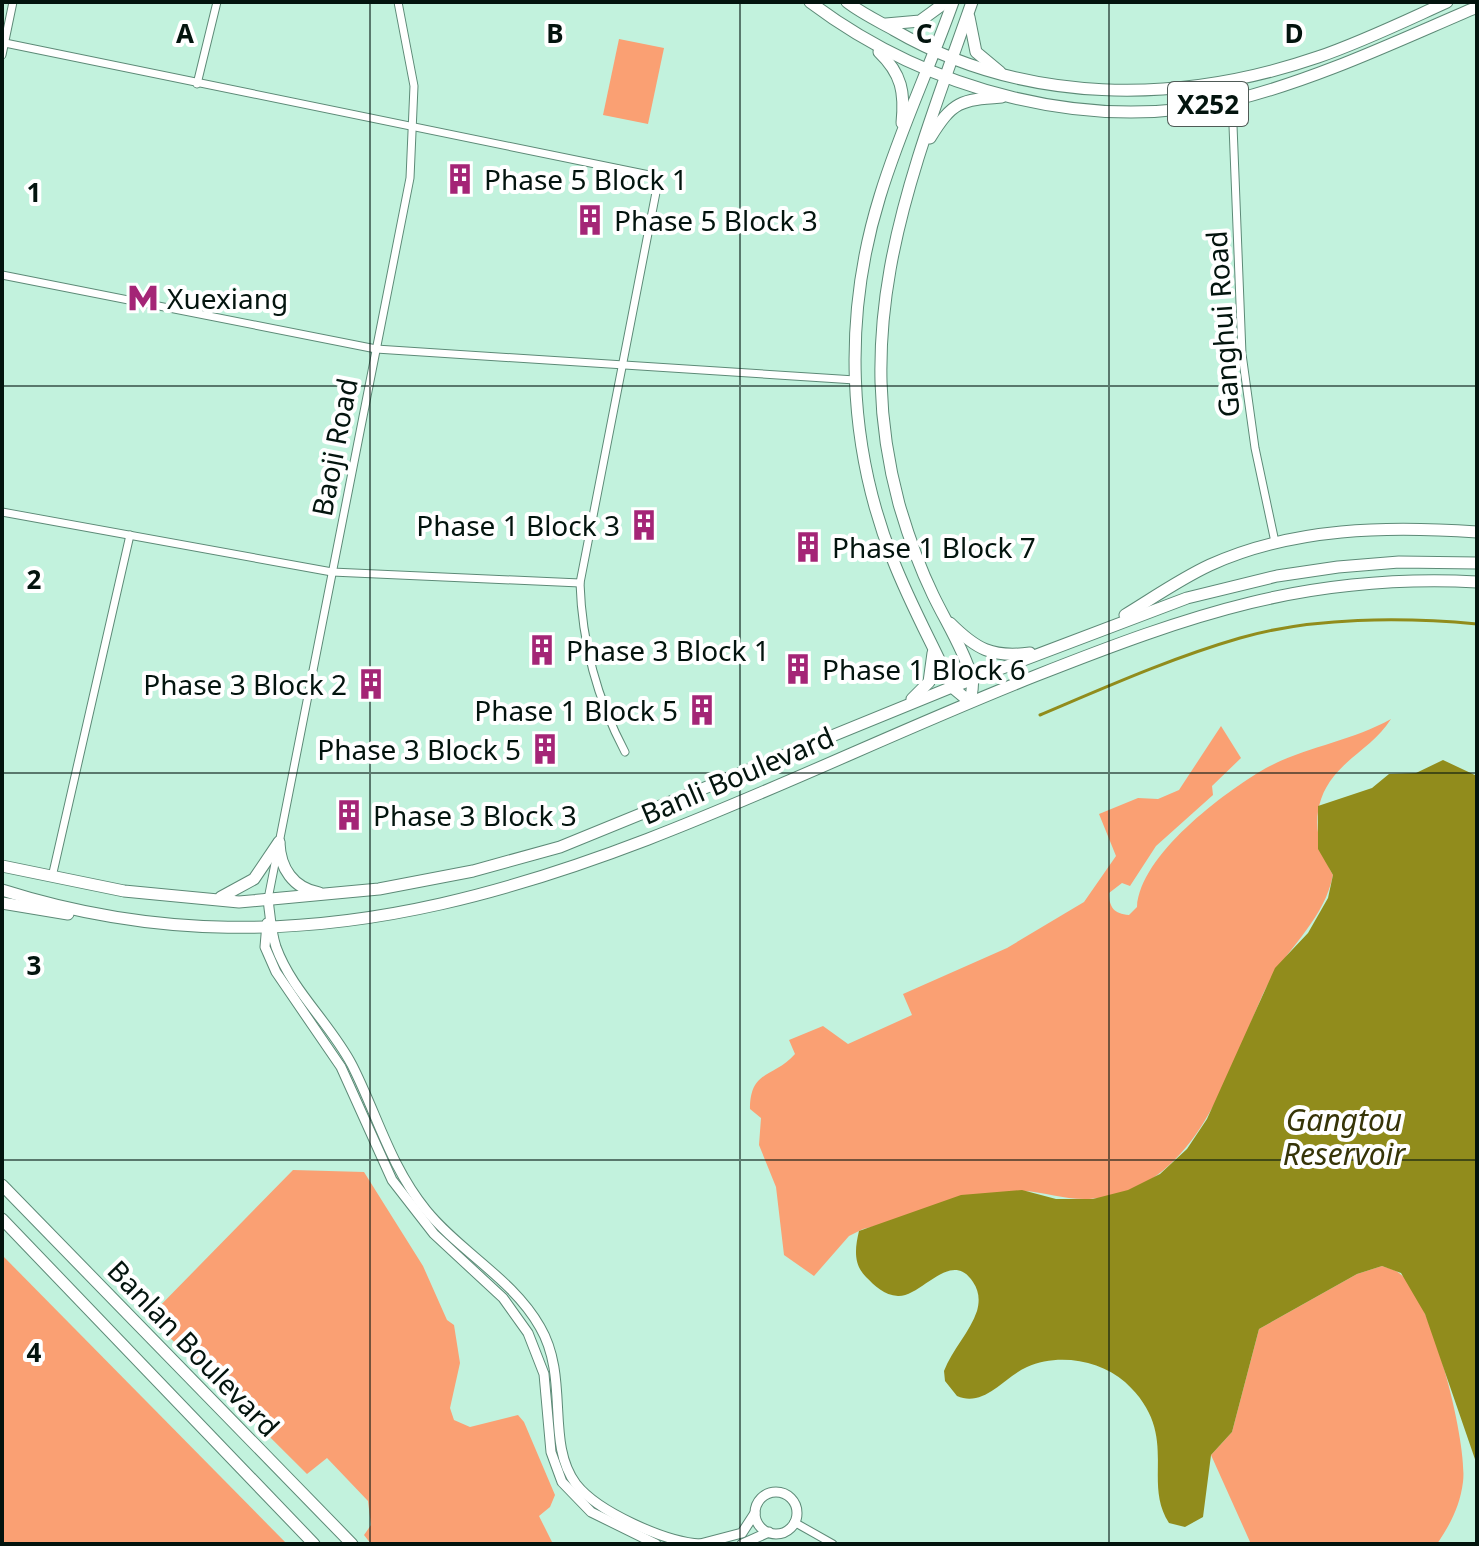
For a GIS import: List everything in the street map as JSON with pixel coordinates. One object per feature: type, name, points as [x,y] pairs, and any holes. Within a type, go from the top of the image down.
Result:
[{"type":"main road","name":"X252","points":[[810,2],[867,41],[945,77],[1011,96],[1121,112],[1163,110],[1232,100],[1322,73],[1477,7]]},
{"type":"main road","name":"X252","points":[[847,2],[934,53],[952,60],[1004,75],[1080,89],[1144,91],[1225,82],[1318,57],[1447,2]]},
{"type":"main road","points":[[883,24],[902,25],[920,21],[946,2]]},
{"type":"main road","points":[[953,2],[881,193],[861,272],[855,380],[861,442],[877,514],[893,560],[952,687],[970,702]]},
{"type":"main road","points":[[971,6],[969,26],[976,52],[1004,75]]},
{"type":"main road","points":[[970,702],[973,680],[923,573],[899,504],[888,456],[880,382],[881,328],[889,263],[905,198],[971,6]]},
{"type":"main road","points":[[867,41],[887,60],[903,88],[900,143]]},
{"type":"main road","points":[[923,148],[949,108],[960,101],[1011,96]]},
{"type":"main road","points":[[1097,632],[1191,575],[1275,542],[1379,529],[1477,532]]},
{"type":"main road","name":"Banli Boulevard","points":[[2,866],[124,891],[239,902],[379,889],[473,871],[560,847],[952,687],[1187,598],[1277,576],[1383,563],[1477,563]]},
{"type":"main road","name":"Banli Boulevard","points":[[2,890],[90,914],[174,924],[269,927],[364,919],[446,905],[535,881],[680,827],[970,702],[1164,625],[1236,604],[1354,584],[1477,582]]},
{"type":"main road","points":[[944,617],[972,645],[992,654],[1050,650]]},
{"type":"main road","points":[[891,713],[922,692],[932,676],[934,657],[924,626]]},
{"type":"main road","points":[[279,842],[284,867],[291,877],[300,886],[324,894]]},
{"type":"main road","points":[[208,899],[225,896],[247,885],[279,842]]},
{"type":"main road","points":[[2,903],[48,913],[90,914]]},
{"type":"main road","name":"Banlan Boulevard","points":[[2,1185],[352,1544]]},
{"type":"main road","name":"Banlan Boulevard","points":[[2,1219],[314,1544]]},
{"type":"street","points":[[2,55],[13,2]]},
{"type":"street","points":[[197,84],[217,2]]},
{"type":"street","name":"Baoji Road","points":[[268,899],[408,186],[414,128],[411,65],[398,2]]},
{"type":"street","points":[[5,43],[659,177],[580,583],[582,623],[594,680],[625,752]]},
{"type":"street","name":"Ganghui Road","points":[[1232,100],[1242,354],[1255,448],[1275,542]]},
{"type":"street","points":[[2,275],[376,349],[855,380]]},
{"type":"street","points":[[2,512],[332,572],[580,583]]},
{"type":"street","points":[[52,877],[130,535]]},
{"type":"street","points":[[268,899],[269,927],[265,947],[276,972],[341,1067],[381,1160],[404,1199],[434,1234],[503,1298],[528,1333],[544,1374],[551,1452],[562,1482],[591,1512],[656,1544]]},
{"type":"street","points":[[269,927],[285,967],[350,1062],[390,1155],[413,1193],[441,1227],[520,1299],[542,1330],[557,1376],[561,1450],[576,1484],[605,1509],[665,1537],[700,1544],[742,1533],[760,1499],[780,1492],[796,1507],[794,1522],[784,1532],[769,1532],[742,1544]]},
{"type":"street","points":[[755,1513],[759,1525],[769,1532]]},
{"type":"street","points":[[794,1522],[833,1544]]},
{"type":"shaded area","points":[[619,39],[664,48],[648,124],[603,115]]},
{"type":"shaded area","points":[[1391,719],[1341,768],[1326,788],[1317,825],[1322,850],[1333,875],[1321,908],[1271,978],[1221,1092],[1203,1124],[1181,1153],[1156,1176],[1125,1192],[1089,1199],[1013,1192],[863,1229],[849,1236],[814,1276],[784,1255],[776,1187],[759,1145],[761,1118],[750,1109],[751,1096],[759,1080],[795,1054],[789,1040],[823,1026],[848,1044],[912,1015],[903,994],[1007,948],[1084,902],[1116,856],[1099,814],[1138,798],[1158,799],[1179,790],[1221,726],[1241,758],[1212,786],[1213,795],[1156,846],[1130,886],[1122,883],[1109,893],[1111,906],[1116,911],[1129,915],[1137,907],[1152,867],[1186,827],[1228,793],[1281,761]]},
{"type":"shaded area","points":[[293,1170],[364,1172],[423,1266],[447,1320],[454,1325],[460,1363],[450,1408],[454,1420],[470,1427],[518,1415],[524,1422],[555,1495],[550,1507],[539,1516],[553,1544],[371,1544],[364,1535],[371,1525],[368,1501],[327,1458],[307,1474],[149,1317]]},
{"type":"shaded area","points":[[2,1255],[287,1544],[2,1544]]},
{"type":"shaded area","points":[[1382,1266],[1399,1273],[1411,1287],[1423,1309],[1445,1371],[1463,1463],[1462,1491],[1454,1515],[1437,1544],[1251,1544],[1211,1455],[1232,1432],[1259,1329],[1357,1274]]},
{"type":"water","name":"Gangtou Reservoir","points":[[1443,760],[1477,776],[1477,1465],[1425,1314],[1401,1273],[1382,1266],[1357,1274],[1259,1329],[1232,1432],[1211,1455],[1203,1517],[1185,1527],[1169,1523],[1161,1507],[1158,1490],[1157,1438],[1152,1420],[1142,1401],[1125,1382],[1104,1368],[1091,1364],[1052,1360],[1027,1367],[985,1395],[967,1399],[957,1396],[945,1381],[944,1371],[977,1311],[975,1285],[964,1273],[955,1270],[907,1294],[898,1296],[884,1292],[859,1267],[856,1250],[859,1231],[961,1195],[1022,1190],[1056,1199],[1093,1199],[1128,1190],[1160,1174],[1187,1149],[1207,1119],[1275,968],[1308,933],[1328,898],[1333,875],[1318,849],[1318,806],[1372,788],[1389,774],[1416,773]]},
{"type":"waterway","points":[[1040,715],[1164,664],[1268,631],[1358,620],[1477,624]]},
{"type":"place","name":"Phase 5 Block 1","points":[[460,179]]},
{"type":"place","name":"Phase 5 Block 3","points":[[590,220]]},
{"type":"place","name":"Xuexiang","points":[[143,298]]},
{"type":"place","name":"Phase 1 Block 3","points":[[644,525]]},
{"type":"place","name":"Phase 1 Block 7","points":[[808,547]]},
{"type":"place","name":"Phase 3 Block 1","points":[[542,650]]},
{"type":"place","name":"Phase 1 Block 6","points":[[798,669]]},
{"type":"place","name":"Phase 3 Block 2","points":[[371,684]]},
{"type":"place","name":"Phase 1 Block 5","points":[[702,710]]},
{"type":"place","name":"Phase 3 Block 5","points":[[545,749]]},
{"type":"place","name":"Phase 3 Block 3","points":[[349,815]]}]
